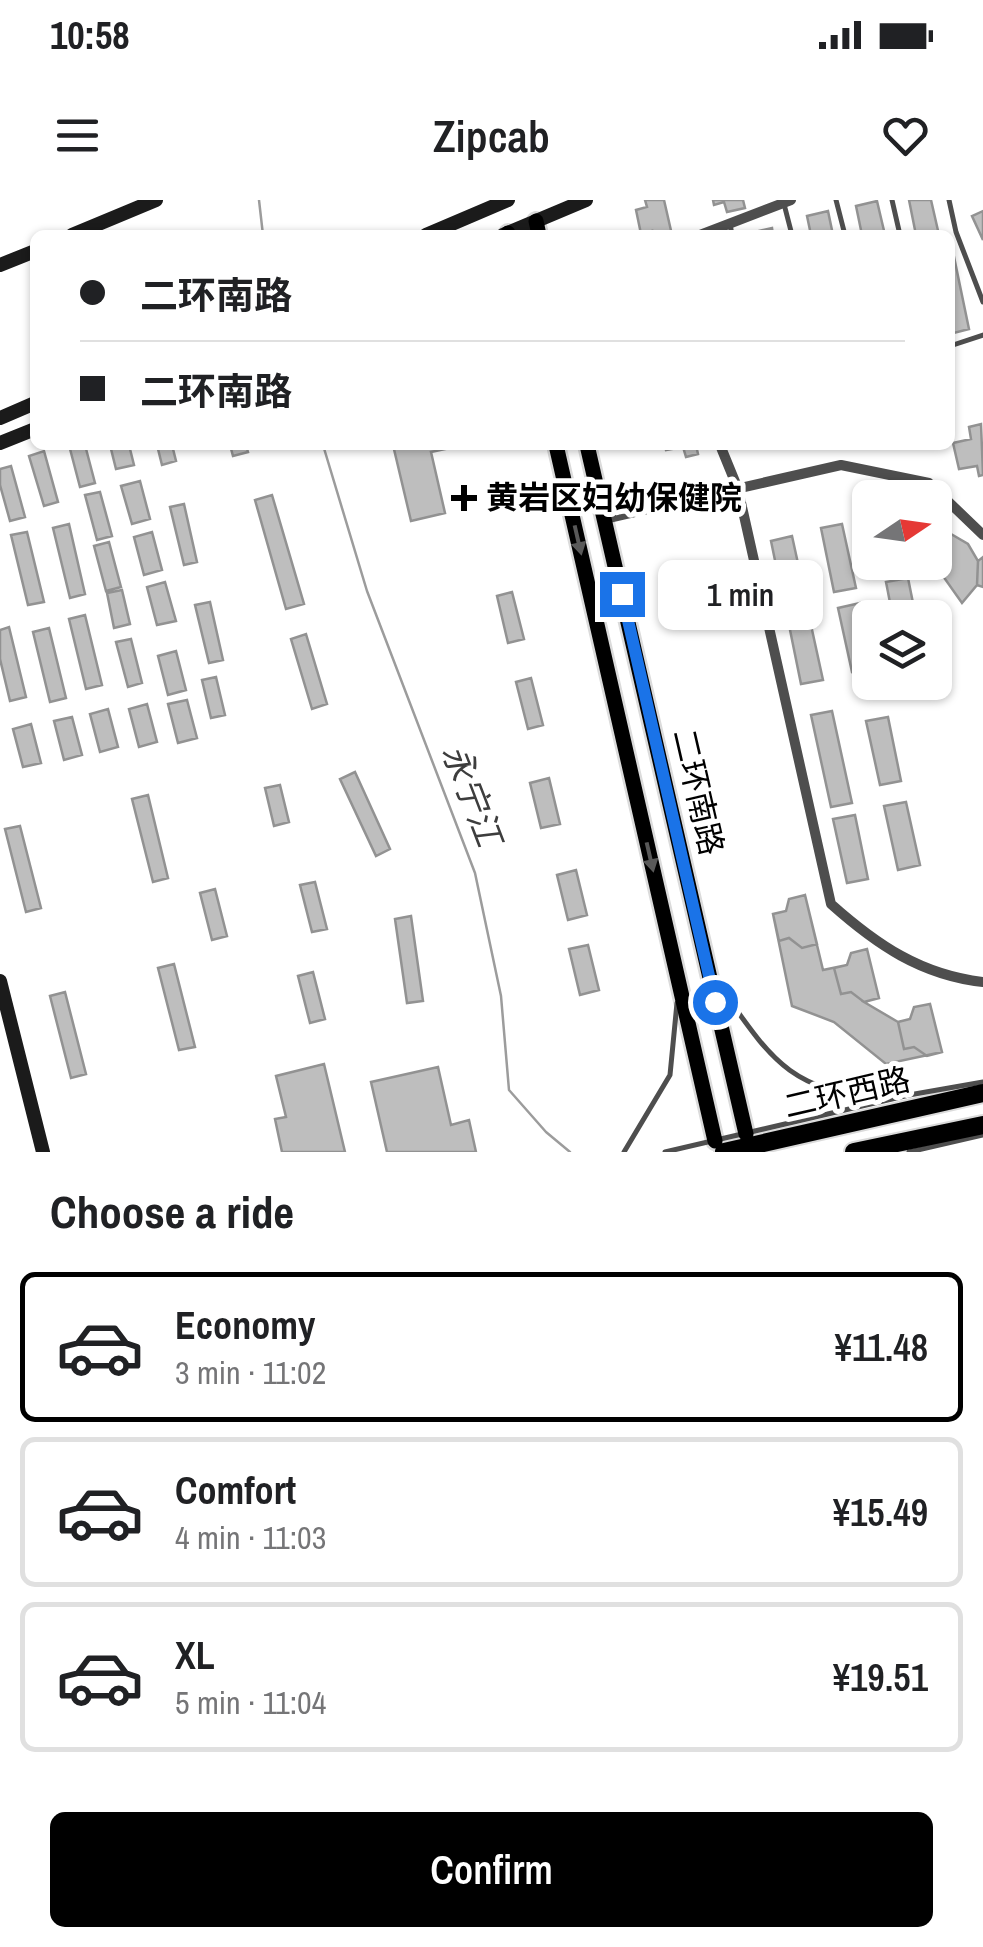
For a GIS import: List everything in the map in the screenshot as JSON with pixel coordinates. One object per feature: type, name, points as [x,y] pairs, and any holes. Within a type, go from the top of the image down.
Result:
[{"type":"highway","name":"二环西路","points":[[719,1148],[983,1093]]},
{"type":"highway","name":"二环西路","points":[[854,1152],[909,1146],[983,1124]]},
{"type":"main road","name":"二环南路","points":[[557,450],[719,1148]]},
{"type":"main road","name":"二环南路","points":[[588,450],[748,1144]]},
{"type":"street","points":[[84,230],[156,200]]},
{"type":"street","points":[[438,230],[508,200]]},
{"type":"street","points":[[537,228],[586,200]]},
{"type":"street","points":[[731,229],[788,201]]},
{"type":"street","points":[[0,265],[30,253]]},
{"type":"street","points":[[0,418],[30,405]]},
{"type":"street","points":[[0,443],[30,431]]},
{"type":"street","points":[[722,450],[738,489],[831,904],[869,938],[916,966],[954,979],[983,982]]},
{"type":"street","points":[[604,520],[841,465],[929,483],[983,535]]},
{"type":"street","points":[[0,980],[42,1152]]},
{"type":"lane","points":[[836,200],[843,230]]},
{"type":"lane","points":[[892,200],[899,230]]},
{"type":"lane","points":[[948,200],[983,302]]},
{"type":"lane","points":[[788,201],[791,230]]},
{"type":"lane","points":[[955,344],[983,335]]},
{"type":"lane","points":[[708,970],[767,1053],[804,1082],[855,1096],[893,1099]]},
{"type":"lane","points":[[624,1152],[670,1075],[678,980]]},
{"type":"lane","points":[[748,1144],[893,1099],[983,1082]]},
{"type":"lane","points":[[892,1152],[983,1134]]},
{"type":"lane","points":[[664,1152],[719,1148]]},
{"type":"building","points":[[645,200],[664,200],[671,230],[640,230],[636,210],[647,207]]},
{"type":"building","points":[[713,200],[743,200],[745,208],[727,212],[724,202],[714,205]]},
{"type":"building","points":[[909,200],[931,200],[938,230],[915,230]]},
{"type":"building","points":[[877,201],[884,230],[861,230],[856,206]]},
{"type":"building","points":[[828,211],[832,230],[810,230],[807,216]]},
{"type":"building","points":[[983,211],[983,240],[972,216]]},
{"type":"building","points":[[955,262],[969,329],[955,333]]},
{"type":"building","points":[[981,424],[983,475],[979,476],[977,466],[959,469],[955,450],[955,443],[971,439],[969,427]]},
{"type":"building","points":[[70,450],[86,450],[95,483],[80,487]]},
{"type":"building","points":[[111,450],[130,450],[134,465],[116,469]]},
{"type":"building","points":[[158,450],[173,450],[176,461],[162,465]]},
{"type":"building","points":[[231,450],[247,450],[248,452],[233,456]]},
{"type":"building","points":[[394,450],[440,450],[431,452],[445,513],[411,521]]},
{"type":"building","points":[[684,450],[697,450],[698,454],[686,457]]},
{"type":"building","points":[[44,451],[58,502],[44,506],[29,456]]},
{"type":"building","points":[[11,466],[25,517],[10,521],[0,485],[0,469]]},
{"type":"building","points":[[140,481],[150,519],[132,524],[121,486]]},
{"type":"building","points":[[100,492],[112,536],[97,540],[85,495]]},
{"type":"building","points":[[272,495],[304,604],[286,609],[255,500]]},
{"type":"building","points":[[184,504],[197,562],[184,565],[170,507]]},
{"type":"building","points":[[69,524],[85,594],[70,598],[53,528]]},
{"type":"building","points":[[842,524],[856,588],[834,592],[821,528]]},
{"type":"building","points":[[27,532],[44,602],[28,605],[11,535]]},
{"type":"building","points":[[152,532],[162,570],[144,575],[134,537]]},
{"type":"building","points":[[952,535],[968,544],[978,561],[977,585],[962,603],[946,580],[952,580]]},
{"type":"building","points":[[792,536],[806,600],[784,604],[771,541]]},
{"type":"building","points":[[109,542],[121,587],[106,591],[94,546]]},
{"type":"building","points":[[983,557],[983,587],[977,585],[978,561]]},
{"type":"building","points":[[908,580],[912,600],[890,600],[886,582]]},
{"type":"building","points":[[165,582],[176,621],[157,625],[147,587]]},
{"type":"building","points":[[122,590],[130,624],[114,628],[107,593]]},
{"type":"building","points":[[512,592],[524,639],[508,643],[497,596]]},
{"type":"building","points":[[210,602],[223,660],[209,663],[195,605]]},
{"type":"building","points":[[852,605],[852,672],[838,608]]},
{"type":"building","points":[[85,615],[102,685],[86,689],[69,619]]},
{"type":"building","points":[[809,616],[823,680],[801,684],[788,620]]},
{"type":"building","points":[[9,627],[26,697],[10,701],[0,659],[0,630]]},
{"type":"building","points":[[49,628],[66,698],[50,702],[33,632]]},
{"type":"building","points":[[306,634],[327,704],[312,709],[291,639]]},
{"type":"building","points":[[131,639],[142,683],[128,687],[116,642]]},
{"type":"building","points":[[176,651],[186,690],[168,695],[158,656]]},
{"type":"building","points":[[216,677],[225,715],[211,718],[202,680]]},
{"type":"building","points":[[531,678],[543,725],[528,729],[516,682]]},
{"type":"building","points":[[187,700],[197,738],[178,743],[168,704]]},
{"type":"building","points":[[147,704],[157,742],[139,747],[129,709]]},
{"type":"building","points":[[108,709],[118,747],[100,752],[90,714]]},
{"type":"building","points":[[832,711],[852,803],[831,807],[811,715]]},
{"type":"building","points":[[72,717],[82,755],[64,760],[54,721]]},
{"type":"building","points":[[888,717],[901,781],[880,785],[866,721]]},
{"type":"building","points":[[31,724],[41,763],[23,767],[13,729]]},
{"type":"building","points":[[355,772],[390,849],[376,856],[340,779]]},
{"type":"building","points":[[549,778],[560,824],[541,828],[530,783]]},
{"type":"building","points":[[280,785],[289,822],[274,826],[265,788]]},
{"type":"building","points":[[148,795],[168,878],[153,882],[132,799]]},
{"type":"building","points":[[906,802],[920,865],[898,870],[884,806]]},
{"type":"building","points":[[855,815],[868,879],[847,883],[833,819]]},
{"type":"building","points":[[20,826],[41,908],[26,912],[5,829]]},
{"type":"building","points":[[576,870],[587,915],[568,920],[557,875]]},
{"type":"building","points":[[315,882],[327,929],[312,932],[300,885]]},
{"type":"building","points":[[215,889],[227,936],[212,940],[200,893]]},
{"type":"building","points":[[805,895],[817,944],[802,948],[789,938],[779,941],[773,914],[786,911],[789,899]]},
{"type":"building","points":[[805,895],[823,970],[847,965],[851,953],[867,949],[879,998],[864,1002],[898,1022],[910,1019],[914,1007],[930,1004],[942,1052],[886,1064],[834,1022],[792,1006],[773,914],[786,911],[789,899]]},
{"type":"building","points":[[411,916],[423,1001],[407,1003],[395,919]]},
{"type":"building","points":[[588,945],[599,990],[580,995],[569,949]]},
{"type":"building","points":[[867,949],[879,998],[864,1002],[851,992],[841,994],[834,968],[847,965],[851,953]]},
{"type":"building","points":[[174,964],[195,1047],[179,1050],[158,968]]},
{"type":"building","points":[[313,972],[325,1019],[310,1023],[298,976]]},
{"type":"building","points":[[65,992],[86,1074],[71,1078],[50,996]]},
{"type":"building","points":[[930,1004],[942,1052],[927,1056],[914,1047],[904,1049],[898,1022],[910,1019],[914,1007]]},
{"type":"building","points":[[324,1064],[345,1152],[282,1152],[275,1119],[286,1117],[276,1076]]},
{"type":"building","points":[[438,1067],[451,1125],[469,1120],[476,1152],[387,1152],[371,1082]]},
{"type":"waterway","name":"永宁江","points":[[259,200],[262,230]]},
{"type":"waterway","name":"永宁江","points":[[325,450],[367,591],[475,873],[501,996],[509,1090],[546,1132],[570,1152]]},
{"type":"place","name":"黄岩区妇幼保健院","points":[[464,498]]},
{"type":"route","points":[[622,594],[715,1002]]}]
